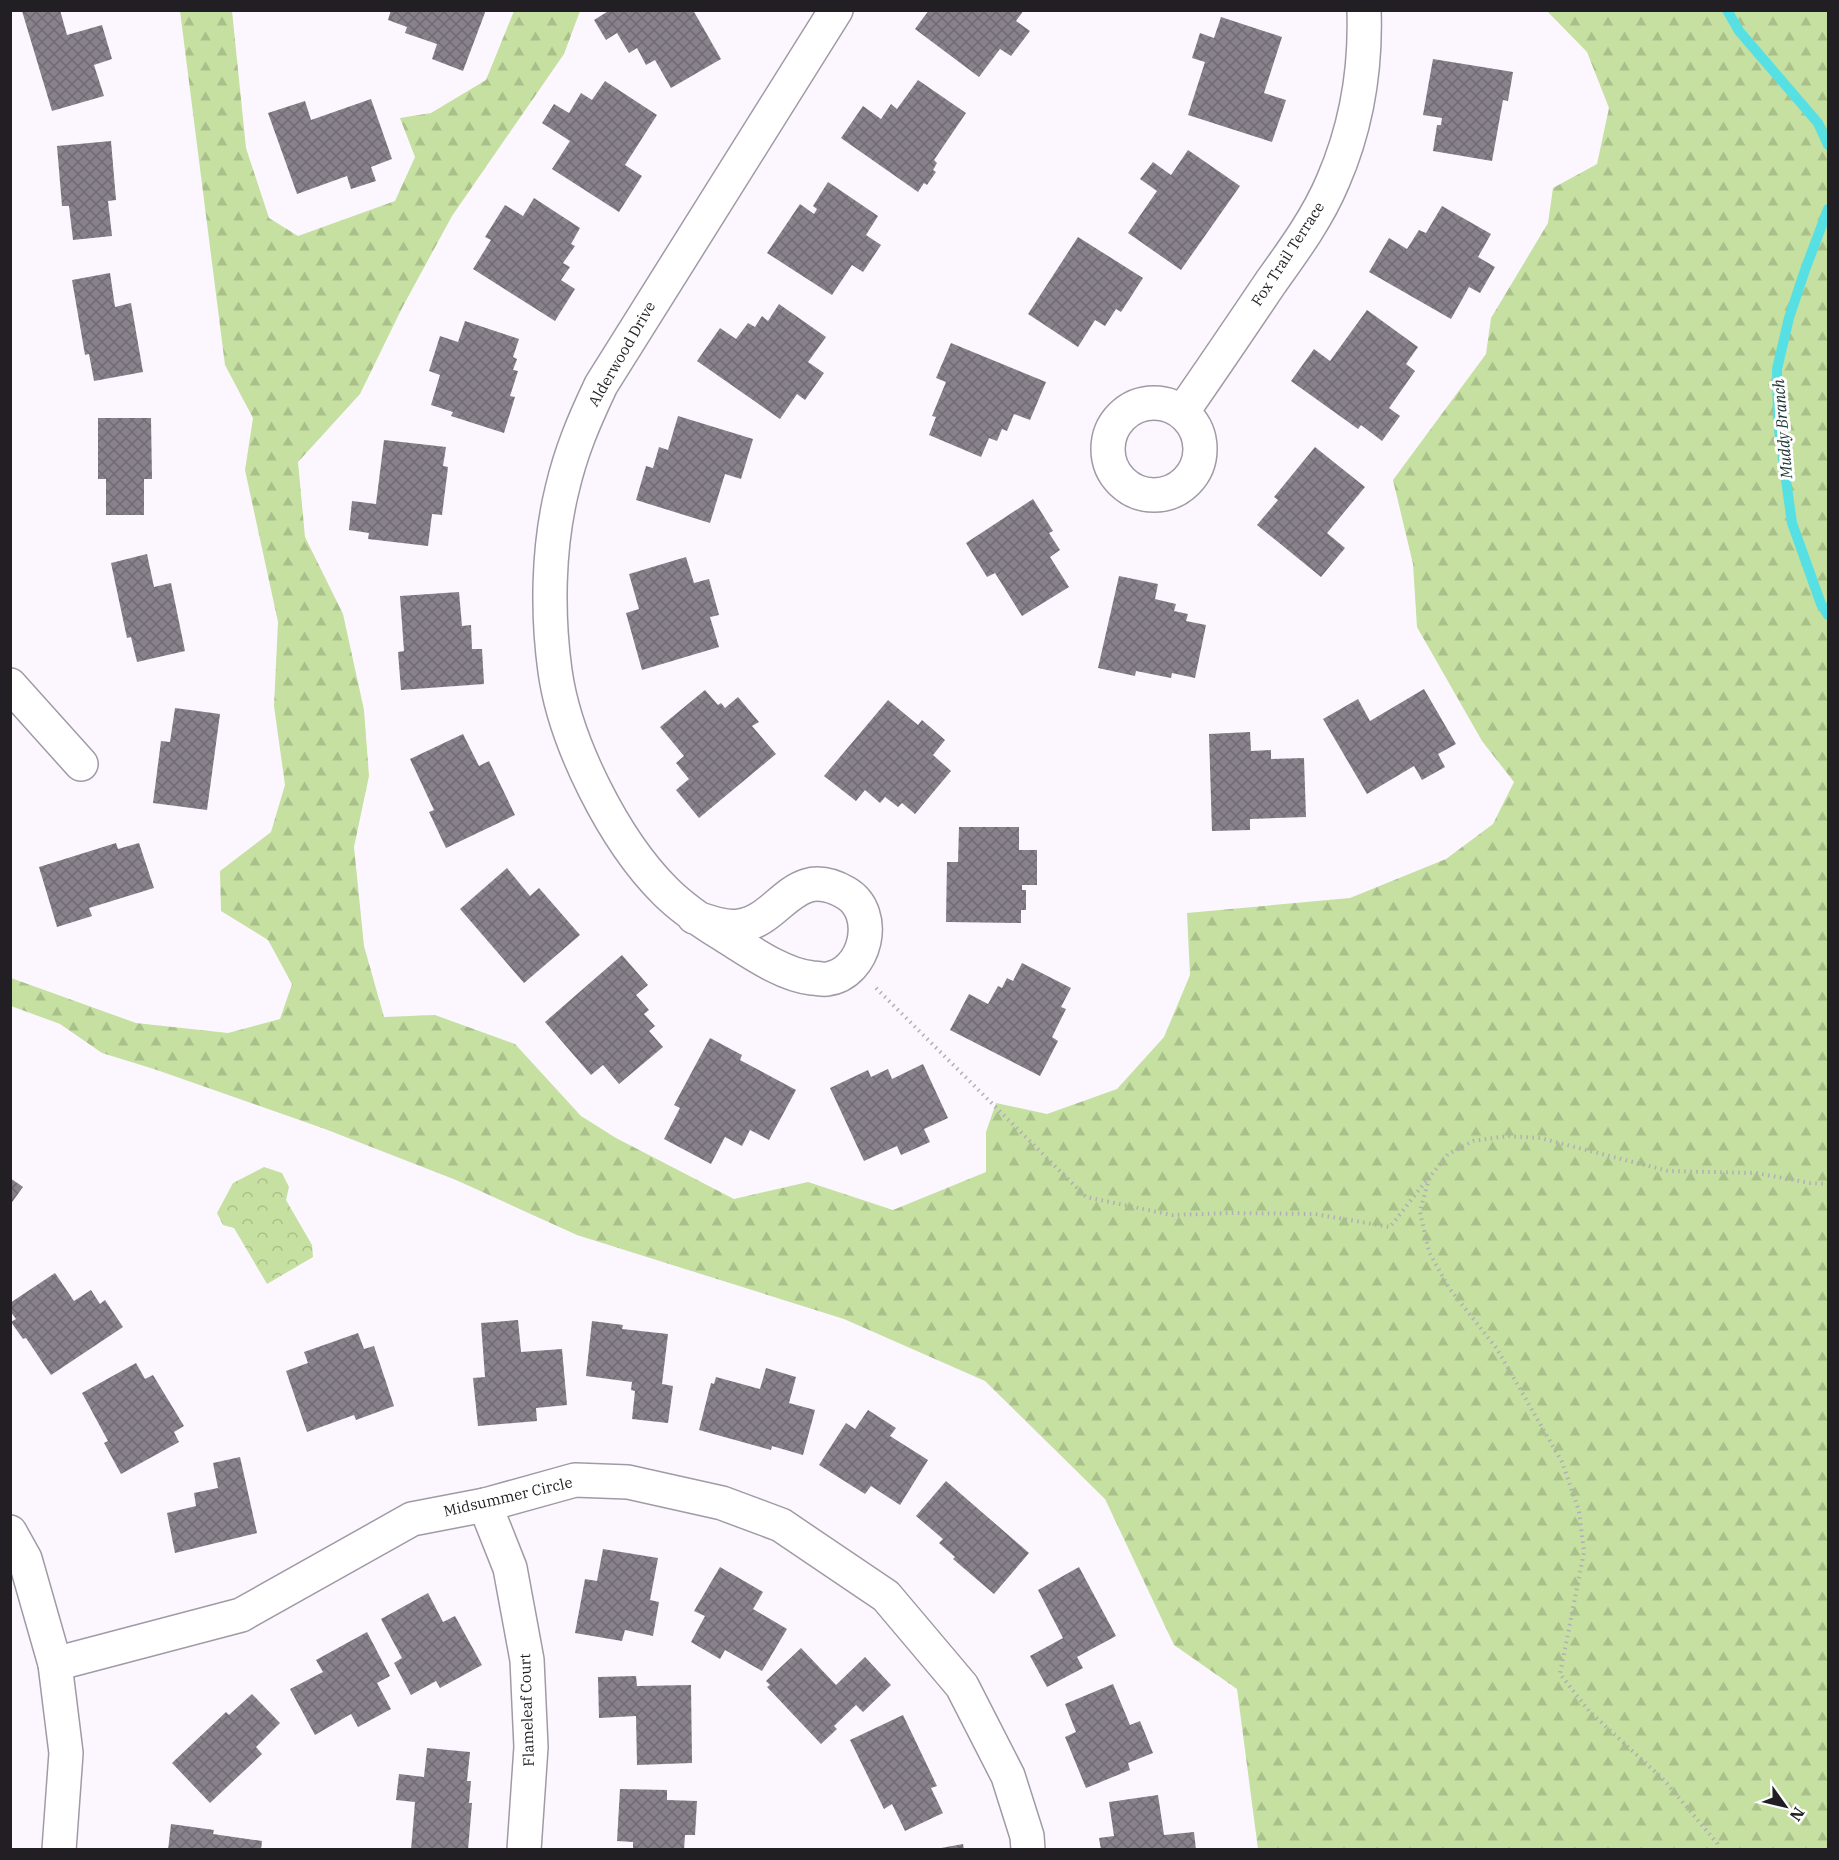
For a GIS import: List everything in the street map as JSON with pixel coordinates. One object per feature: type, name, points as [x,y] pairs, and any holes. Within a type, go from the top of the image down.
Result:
[{"type":"street","name":"Alderwood Drive","points":[[694,917],[719,925],[739,926],[756,921],[799,887],[824,884],[848,894],[861,909],[866,932],[860,956],[845,972],[828,979],[800,977],[758,956],[694,917],[664,890],[631,849],[604,807],[585,767],[566,717],[556,673],[551,614],[552,554],[560,502],[577,437],[601,385],[836,10]]},
{"type":"street","name":"Fox Trail Terrace","points":[[1183,411],[1308,230],[1333,181],[1351,128],[1360,85],[1365,36],[1364,10]]},
{"type":"street","points":[[10,685],[81,764]]},
{"type":"street","name":"Midsummer Circle","points":[[55,1664],[241,1616],[412,1519],[485,1504],[575,1480],[628,1482],[722,1503],[781,1526],[886,1596],[962,1686],[1008,1776],[1027,1836],[1028,1850]]},
{"type":"street","name":"Flameleaf Court","points":[[485,1504],[510,1568],[527,1660],[531,1748],[524,1850]]},
{"type":"street","points":[[10,1532],[25,1559],[55,1664],[66,1753],[59,1850]]},
{"type":"path","points":[[852,964],[1086,1197],[1172,1215],[1316,1214],[1390,1227],[1448,1154],[1473,1141],[1507,1136],[1540,1138],[1668,1172],[1756,1173],[1828,1184]]},
{"type":"path","points":[[1429,1178],[1420,1212],[1429,1252],[1449,1288],[1497,1349],[1562,1462],[1579,1511],[1584,1552],[1560,1674],[1590,1711],[1671,1787],[1717,1843],[1719,1850]]},
{"type":"green space","points":[[180,11],[232,11],[246,148],[269,218],[298,236],[395,201],[415,157],[400,118],[431,113],[486,80],[514,11],[580,11],[564,54],[452,216],[402,308],[360,394],[298,462],[305,537],[343,614],[364,710],[369,776],[354,847],[364,946],[384,1017],[435,1015],[515,1044],[581,1116],[616,1138],[734,1199],[808,1182],[893,1210],[986,1172],[986,1132],[996,1103],[1047,1114],[1117,1089],[1164,1037],[1190,975],[1187,913],[1350,898],[1446,859],[1493,824],[1514,782],[1482,741],[1417,627],[1413,564],[1393,480],[1486,354],[1491,318],[1548,223],[1553,188],[1597,164],[1609,108],[1587,52],[1547,11],[1828,11],[1828,1849],[1258,1849],[1237,1689],[1174,1645],[1105,1499],[985,1381],[844,1319],[577,1235],[456,1180],[325,1129],[102,1053],[60,1024],[11,1006],[11,978],[136,1023],[228,1033],[280,1019],[292,984],[268,940],[221,911],[220,871],[271,832],[285,785],[274,706],[278,622],[245,470],[253,418],[225,365]]},
{"type":"green space","points":[[264,1167],[282,1173],[289,1187],[286,1200],[312,1245],[313,1257],[267,1284],[234,1228],[223,1225],[217,1213],[233,1183]]},
{"type":"building","points":[[60,10],[67,35],[102,25],[112,59],[94,65],[104,96],[52,111],[22,11]]},
{"type":"building","points":[[391,10],[486,10],[463,71],[432,59],[437,44],[405,33],[407,27],[388,20]]},
{"type":"building","points":[[610,10],[693,10],[721,59],[671,88],[655,60],[646,65],[637,48],[629,53],[617,33],[606,40],[594,20]]},
{"type":"building","points":[[929,10],[1024,10],[1016,21],[1030,31],[1011,56],[1000,49],[979,77],[915,29]]},
{"type":"building","points":[[1221,17],[1282,37],[1264,93],[1286,100],[1272,142],[1188,115],[1205,62],[1192,58],[1200,33],[1214,38]]},
{"type":"building","points":[[1433,59],[1513,72],[1508,101],[1503,100],[1492,161],[1433,151],[1437,125],[1441,125],[1442,118],[1423,115]]},
{"type":"building","points":[[918,80],[966,113],[934,160],[937,163],[933,170],[936,172],[927,185],[924,183],[918,192],[841,138],[863,106],[881,119],[891,104],[897,109]]},
{"type":"building","points":[[605,81],[657,115],[625,165],[642,176],[619,212],[552,169],[570,141],[542,123],[554,104],[569,113],[581,93],[592,100]]},
{"type":"building","points":[[371,99],[392,159],[371,167],[376,181],[351,189],[347,176],[297,194],[268,113],[305,101],[311,120]]},
{"type":"building","points":[[111,141],[116,200],[108,201],[112,236],[73,240],[69,206],[62,206],[57,146]]},
{"type":"building","points":[[1188,150],[1240,186],[1181,270],[1128,233],[1157,191],[1140,179],[1153,162],[1171,175]]},
{"type":"building","points":[[828,182],[878,216],[866,235],[881,245],[863,272],[852,265],[832,295],[767,253],[800,204],[814,214],[817,209],[813,206]]},
{"type":"building","points":[[534,198],[580,228],[571,244],[575,246],[563,263],[570,267],[561,280],[575,289],[555,321],[473,269],[491,240],[485,237],[505,205],[523,216]]},
{"type":"building","points":[[1442,206],[1491,234],[1478,257],[1495,267],[1480,293],[1469,287],[1451,319],[1369,272],[1389,238],[1407,249],[1419,230],[1426,233]]},
{"type":"building","points":[[1078,237],[1143,278],[1121,312],[1116,309],[1105,326],[1095,320],[1078,347],[1028,314]]},
{"type":"building","points":[[110,273],[115,307],[131,303],[143,372],[94,381],[89,354],[85,355],[72,280]]},
{"type":"building","points":[[779,304],[826,337],[808,362],[824,373],[805,400],[797,394],[780,419],[697,361],[720,328],[736,339],[748,323],[755,327],[762,316],[768,321]]},
{"type":"building","points":[[1367,310],[1418,347],[1406,364],[1415,371],[1389,408],[1400,416],[1382,441],[1361,425],[1358,429],[1291,381],[1314,349],[1330,361]]},
{"type":"building","points":[[465,321],[519,339],[513,357],[517,359],[513,370],[518,371],[510,396],[515,397],[504,433],[451,416],[453,412],[431,405],[440,375],[429,371],[440,336],[458,342]]},
{"type":"building","points":[[951,343],[1046,382],[1030,420],[1014,414],[1007,431],[1002,429],[997,441],[989,438],[981,457],[929,435],[936,417],[932,416],[946,382],[936,378]]},
{"type":"building","points":[[678,416],[753,439],[741,479],[725,474],[710,523],[636,500],[646,466],[653,468],[659,447],[668,450]]},
{"type":"building","points":[[98,418],[151,418],[152,479],[144,479],[144,515],[106,515],[106,479],[98,479]]},
{"type":"building","points":[[384,440],[446,447],[443,466],[448,467],[442,515],[432,514],[428,546],[368,539],[369,533],[349,530],[352,501],[376,504]]},
{"type":"building","points":[[1315,447],[1365,487],[1327,533],[1345,548],[1321,577],[1257,525],[1278,500],[1274,497]]},
{"type":"building","points":[[1033,499],[1053,531],[1049,533],[1060,550],[1050,557],[1069,587],[1022,616],[995,573],[987,577],[966,543]]},
{"type":"building","points":[[147,554],[154,587],[171,583],[185,651],[137,662],[131,637],[127,638],[111,563]]},
{"type":"building","points":[[686,557],[694,583],[709,579],[719,615],[710,617],[719,647],[642,670],[626,613],[639,609],[629,574]]},
{"type":"building","points":[[1119,576],[1158,584],[1155,599],[1176,604],[1174,611],[1188,614],[1186,621],[1206,625],[1195,678],[1172,673],[1171,678],[1136,671],[1135,676],[1098,668]]},
{"type":"building","points":[[459,592],[462,626],[471,625],[472,649],[482,649],[484,684],[401,690],[398,652],[404,651],[400,596]]},
{"type":"building","points":[[1424,689],[1456,744],[1438,754],[1445,767],[1422,780],[1414,766],[1367,794],[1323,719],[1358,699],[1370,721]]},
{"type":"building","points":[[705,690],[718,705],[721,703],[725,708],[738,697],[759,722],[752,726],[776,754],[699,818],[676,790],[689,779],[676,763],[684,756],[660,727]]},
{"type":"building","points":[[888,700],[918,725],[922,720],[945,740],[933,755],[951,771],[915,814],[902,803],[898,807],[885,797],[880,803],[865,790],[856,801],[824,776]]},
{"type":"building","points":[[175,708],[220,714],[207,810],[153,803],[161,741],[170,742]]},
{"type":"building","points":[[1250,732],[1251,751],[1271,750],[1271,759],[1304,758],[1306,817],[1250,819],[1250,830],[1212,831],[1209,734]]},
{"type":"building","points":[[463,734],[479,766],[489,761],[515,815],[446,848],[429,812],[434,810],[410,759]]},
{"type":"building","points":[[959,827],[1019,827],[1019,850],[1037,850],[1037,885],[1022,885],[1022,890],[1026,890],[1026,910],[1021,910],[1021,923],[946,922],[947,862],[958,862]]},
{"type":"building","points":[[116,843],[118,849],[139,843],[154,888],[89,908],[92,916],[57,927],[39,867]]},
{"type":"building","points":[[507,868],[530,896],[539,888],[580,935],[524,983],[460,909]]},
{"type":"building","points":[[622,955],[648,985],[636,995],[649,1010],[644,1014],[655,1026],[649,1031],[663,1047],[619,1084],[603,1065],[591,1075],[545,1022]]},
{"type":"building","points":[[1022,963],[1071,988],[1061,1007],[1066,1009],[1052,1037],[1058,1041],[1040,1076],[950,1030],[969,994],[988,1004],[998,986],[1002,988],[1007,978],[1013,981]]},
{"type":"building","points":[[710,1038],[742,1055],[740,1060],[796,1090],[769,1140],[750,1130],[742,1146],[725,1137],[711,1164],[664,1139],[680,1108],[674,1105]]},
{"type":"building","points":[[923,1064],[948,1118],[924,1129],[930,1142],[901,1155],[897,1146],[864,1161],[830,1088],[868,1070],[871,1077],[888,1069],[892,1079]]},
{"type":"building","points":[[10,1178],[23,1187],[10,1205]]},
{"type":"building","points":[[55,1273],[74,1301],[91,1290],[100,1304],[105,1300],[123,1327],[51,1375],[26,1338],[23,1339],[11,1322],[16,1319],[10,1311],[10,1303]]},
{"type":"building","points":[[518,1320],[521,1352],[562,1349],[567,1405],[536,1408],[537,1421],[478,1426],[473,1378],[485,1377],[481,1323]]},
{"type":"building","points":[[592,1321],[623,1325],[622,1329],[668,1334],[662,1384],[673,1386],[668,1423],[632,1419],[635,1391],[631,1390],[632,1382],[586,1376]]},
{"type":"building","points":[[358,1333],[364,1349],[374,1346],[394,1406],[356,1420],[354,1415],[307,1432],[286,1371],[308,1363],[304,1352]]},
{"type":"building","points":[[136,1363],[145,1379],[153,1375],[184,1426],[174,1432],[179,1442],[121,1474],[104,1443],[108,1441],[82,1393]]},
{"type":"building","points":[[766,1368],[796,1377],[789,1403],[815,1410],[803,1455],[772,1446],[771,1450],[699,1430],[711,1383],[714,1384],[716,1377],[760,1389]]},
{"type":"building","points":[[868,1410],[896,1428],[890,1436],[928,1460],[900,1505],[871,1486],[865,1494],[819,1465],[846,1423],[855,1429]]},
{"type":"building","points":[[240,1457],[257,1533],[175,1553],[167,1513],[196,1506],[194,1493],[218,1488],[213,1463]]},
{"type":"building","points":[[946,1481],[1029,1553],[994,1594],[953,1559],[955,1557],[939,1543],[943,1539],[916,1516]]},
{"type":"building","points":[[603,1549],[658,1558],[650,1600],[659,1602],[653,1636],[625,1630],[622,1641],[575,1633],[585,1579],[597,1581]]},
{"type":"building","points":[[720,1567],[763,1592],[753,1609],[787,1629],[762,1671],[725,1650],[720,1659],[691,1642],[705,1616],[694,1611]]},
{"type":"building","points":[[1079,1567],[1116,1636],[1077,1657],[1083,1668],[1047,1687],[1030,1656],[1063,1638],[1038,1590]]},
{"type":"building","points":[[428,1593],[443,1622],[455,1616],[482,1665],[440,1688],[436,1681],[411,1695],[394,1663],[402,1658],[381,1619]]},
{"type":"building","points":[[367,1632],[390,1676],[377,1683],[391,1709],[358,1727],[351,1714],[315,1735],[290,1689],[323,1672],[316,1660]]},
{"type":"building","points":[[801,1648],[836,1685],[865,1657],[891,1685],[863,1712],[856,1705],[834,1726],[837,1729],[821,1744],[767,1687],[770,1685],[766,1681]]},
{"type":"building","points":[[636,1676],[637,1686],[691,1685],[692,1763],[637,1765],[636,1716],[599,1718],[598,1677]]},
{"type":"building","points":[[1113,1684],[1130,1725],[1140,1721],[1153,1753],[1128,1763],[1130,1770],[1086,1788],[1065,1737],[1076,1732],[1065,1704]]},
{"type":"building","points":[[252,1694],[280,1723],[256,1747],[262,1754],[210,1803],[172,1763],[226,1712],[229,1715]]},
{"type":"building","points":[[903,1715],[937,1786],[931,1788],[943,1813],[905,1831],[892,1804],[884,1809],[850,1740]]},
{"type":"building","points":[[427,1748],[470,1752],[467,1781],[471,1781],[469,1803],[472,1803],[468,1850],[411,1850],[415,1802],[396,1800],[399,1774],[424,1777]]},
{"type":"building","points":[[620,1789],[667,1790],[667,1800],[697,1801],[695,1835],[685,1835],[684,1850],[633,1850],[633,1842],[617,1841]]},
{"type":"building","points":[[1158,1795],[1164,1835],[1194,1832],[1196,1850],[1101,1850],[1099,1838],[1114,1836],[1109,1802]]},
{"type":"building","points":[[171,1824],[214,1830],[213,1834],[262,1841],[261,1850],[168,1850]]},
{"type":"building","points":[[963,1844],[964,1850],[941,1850],[941,1848]]},
{"type":"waterway","name":"Muddy Branch","points":[[1727,10],[1739,31],[1818,123],[1828,145]]},
{"type":"waterway","name":"Muddy Branch","points":[[1828,209],[1789,318],[1777,369],[1778,423],[1792,523],[1821,604],[1828,615]]}]
